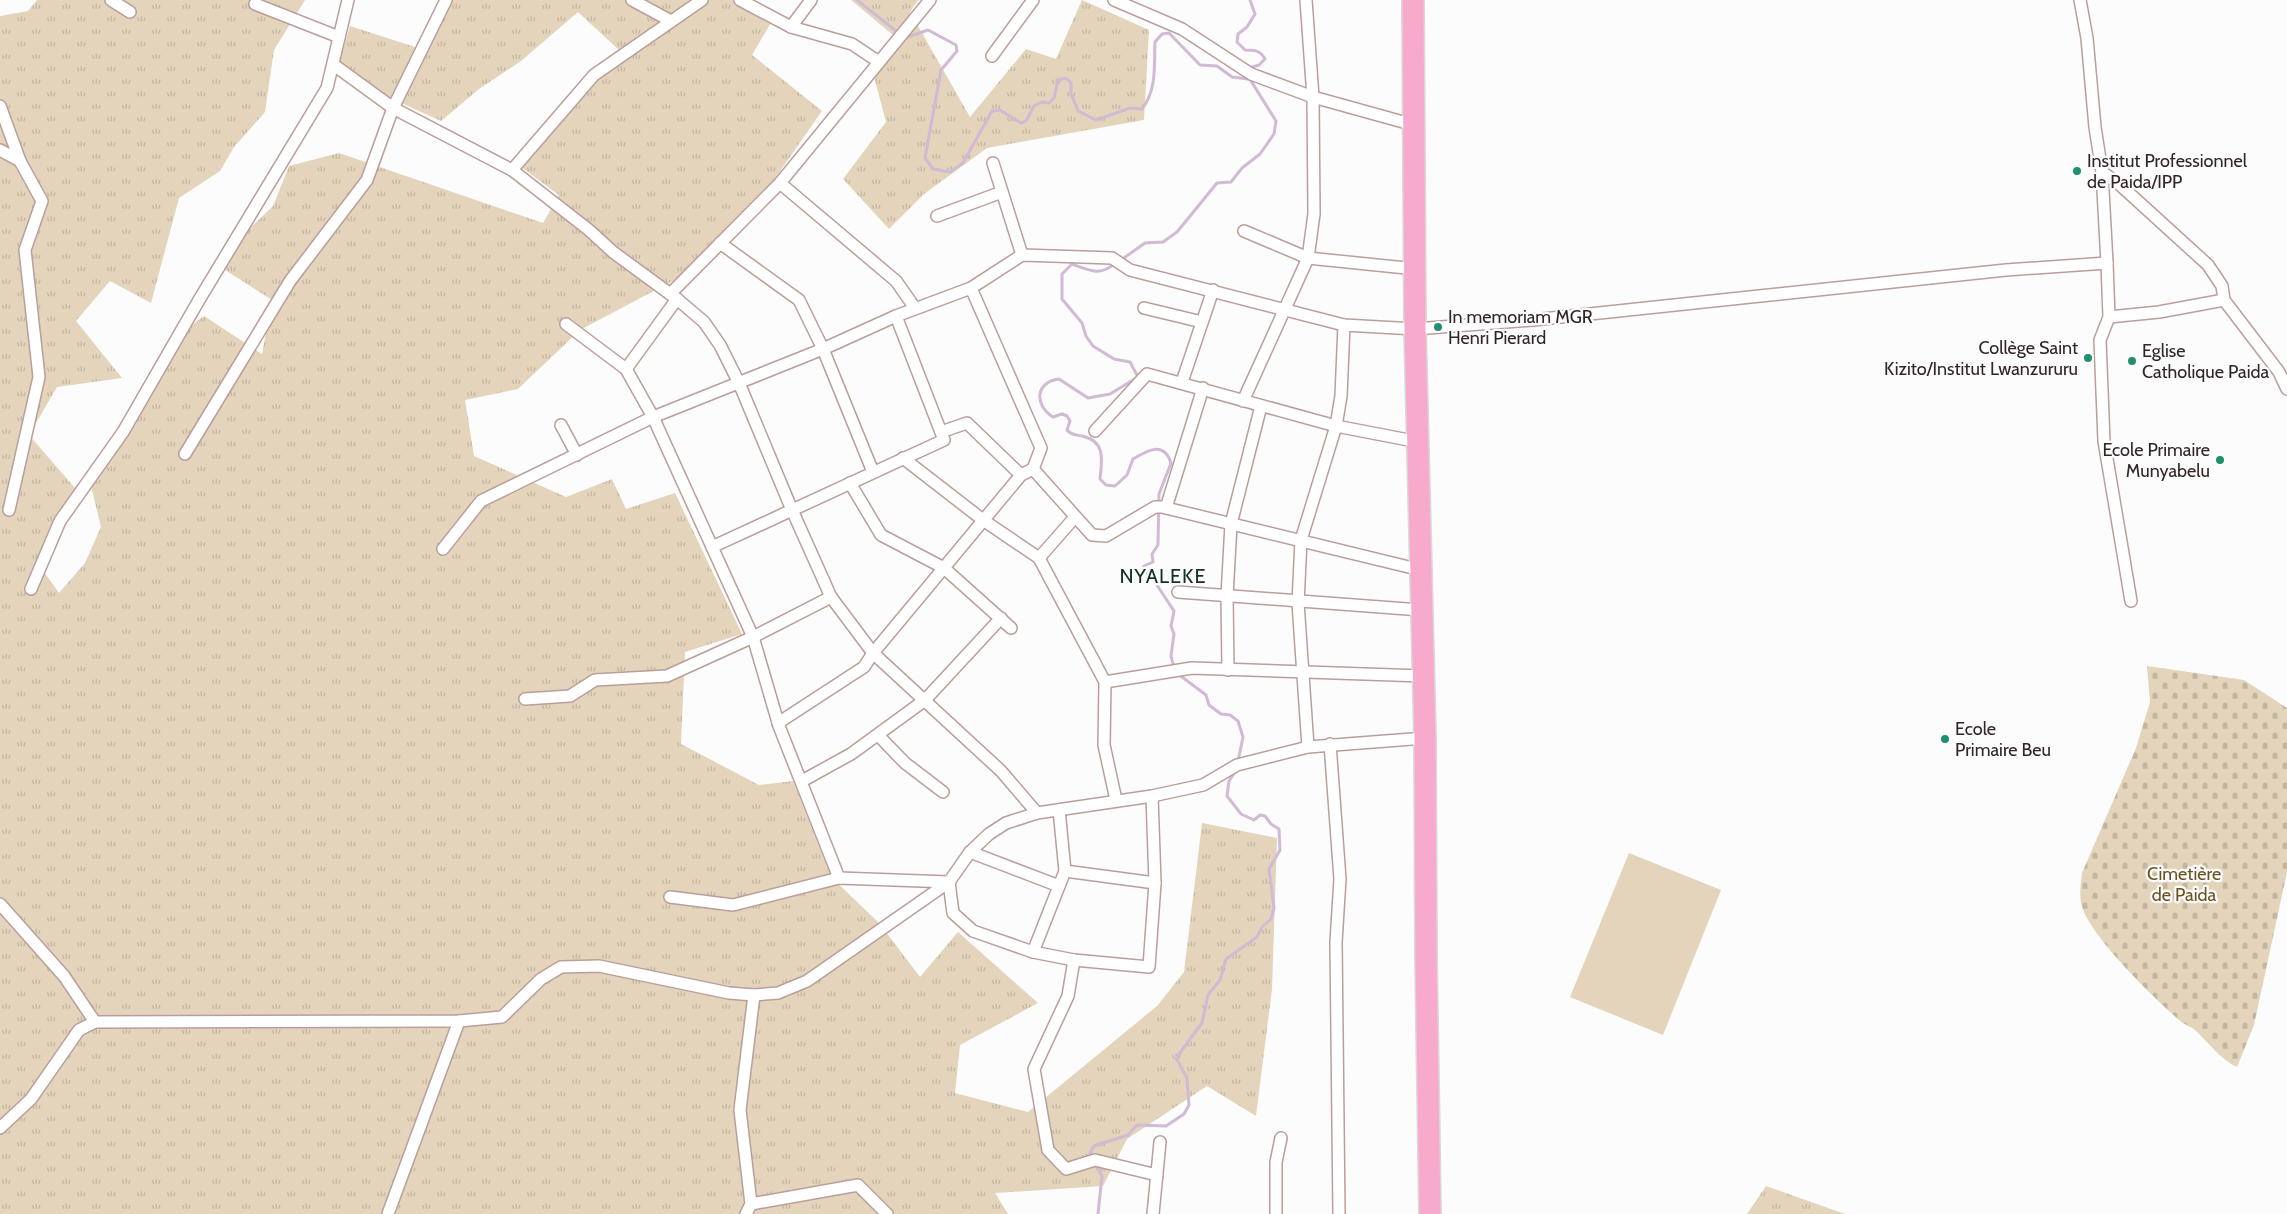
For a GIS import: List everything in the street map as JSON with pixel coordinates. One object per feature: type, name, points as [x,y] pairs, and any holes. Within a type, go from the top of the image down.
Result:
[{"type":"highway","points":[[1413,0],[1415,329],[1425,738],[1430,1214]]},
{"type":"street","points":[[111,0],[130,12]]},
{"type":"street","points":[[31,589],[60,521],[123,432],[199,300],[327,88],[348,0]]},
{"type":"street","points":[[185,454],[290,281],[367,180],[393,108],[446,0]]},
{"type":"street","points":[[632,0],[672,21]]},
{"type":"street","points":[[512,170],[594,75],[702,0]]},
{"type":"street","points":[[740,0],[792,27],[852,44],[879,62]]},
{"type":"street","points":[[792,27],[811,0]]},
{"type":"street","points":[[626,369],[673,296],[720,243],[780,183],[930,0]]},
{"type":"street","points":[[992,56],[1033,0]]},
{"type":"street","points":[[1114,0],[1182,29],[1247,72],[1312,97],[1414,125]]},
{"type":"street","points":[[1243,401],[1308,258],[1314,214],[1312,97],[1306,0]]},
{"type":"street","points":[[2080,0],[2087,38],[2095,127],[2102,172],[2108,264],[2109,317],[2100,340],[2104,441],[2131,601]]},
{"type":"street","points":[[254,4],[339,37]]},
{"type":"street","points":[[334,65],[393,108],[512,170],[589,230],[613,252],[673,296],[704,322],[720,345],[739,383],[831,597],[873,653],[1001,771],[1037,813]]},
{"type":"street","points":[[0,106],[20,161],[42,201],[25,250],[39,377],[9,510]]},
{"type":"street","points":[[0,150],[20,161]]},
{"type":"street","points":[[993,163],[1022,255]]},
{"type":"street","points":[[2102,172],[2119,184],[2208,265],[2222,286],[2224,300],[2279,372],[2287,389]]},
{"type":"street","points":[[780,183],[896,281],[915,308]]},
{"type":"street","points":[[937,216],[1002,192]]},
{"type":"street","points":[[1244,231],[1308,258],[1416,269]]},
{"type":"street","points":[[720,243],[799,300],[823,349],[873,472]]},
{"type":"street","points":[[443,549],[481,501],[653,417],[823,349],[915,308],[970,288],[1022,255],[1112,258],[1130,270],[1344,325],[1415,329],[1533,320],[2006,270],[2108,264]]},
{"type":"street","points":[[778,723],[864,667],[873,653],[1021,475],[1032,469],[1041,448],[970,288]]},
{"type":"street","points":[[1182,382],[1213,290]]},
{"type":"street","points":[[2109,317],[2159,312],[2224,300]]},
{"type":"street","points":[[1144,308],[1202,322]]},
{"type":"street","points":[[712,547],[944,440],[896,316]]},
{"type":"street","points":[[566,324],[626,369],[653,417],[753,637],[778,723],[839,878]]},
{"type":"street","points":[[1308,747],[1301,671],[1298,602],[1301,540],[1336,426],[1341,396],[1344,325]]},
{"type":"street","points":[[1095,431],[1148,374],[1336,426],[1419,442]]},
{"type":"street","points":[[1161,508],[1203,388]]},
{"type":"street","points":[[1228,670],[1227,596],[1231,524],[1261,406]]},
{"type":"street","points":[[940,432],[967,423],[1021,475]]},
{"type":"street","points":[[561,425],[577,455]]},
{"type":"street","points":[[903,458],[983,520],[1039,558],[1105,682],[1104,745],[1116,800]]},
{"type":"street","points":[[1032,469],[1092,535],[1106,536],[1161,508],[1421,570]]},
{"type":"street","points":[[850,483],[881,535],[944,568],[1011,628]]},
{"type":"street","points":[[1039,558],[1075,517]]},
{"type":"street","points":[[1178,592],[1421,610]]},
{"type":"street","points":[[525,699],[570,696],[594,680],[668,676],[753,637],[831,597]]},
{"type":"street","points":[[802,781],[851,754],[925,700],[1001,618]]},
{"type":"street","points":[[1105,682],[1192,668],[1423,676]]},
{"type":"street","points":[[878,735],[905,763],[943,792]]},
{"type":"street","points":[[0,1128],[32,1099],[79,1030],[95,1022],[459,1021],[502,1017],[541,979],[561,967],[599,966],[729,994],[754,995],[778,993],[807,981],[949,882],[970,852],[989,834],[1006,823],[1037,813],[1152,796],[1203,786],[1237,765],[1308,747],[1425,738]]},
{"type":"street","points":[[1330,744],[1340,880],[1336,942],[1339,1214]]},
{"type":"street","points":[[949,882],[953,913],[972,931],[1033,952],[1074,960],[1149,968],[1155,883],[1152,796]]},
{"type":"street","points":[[1033,952],[1065,871],[1059,810]]},
{"type":"street","points":[[970,852],[1059,886]]},
{"type":"street","points":[[1065,871],[1155,883]]},
{"type":"street","points":[[670,898],[733,905],[839,878],[949,882]]},
{"type":"street","points":[[0,904],[64,976],[95,1022]]},
{"type":"street","points":[[1074,960],[1068,996],[1034,1069],[1048,1150],[1066,1169],[1093,1160],[1157,1174]]},
{"type":"street","points":[[754,995],[740,1110],[748,1209],[858,1185],[887,1214]]},
{"type":"street","points":[[388,1214],[459,1021]]},
{"type":"street","points":[[1276,1214],[1276,1162],[1281,1138]]},
{"type":"street","points":[[1153,1214],[1160,1142]]},
{"type":"green space","points":[[37,0],[305,0],[274,50],[265,112],[234,147],[220,171],[179,198],[151,303],[110,281],[76,321],[122,378],[57,387],[29,435],[75,488],[55,519],[37,562],[59,593],[85,563],[101,527],[91,486],[180,334],[204,316],[262,354],[272,300],[222,268],[238,240],[273,206],[289,166],[339,153],[543,223],[559,195],[517,164],[621,52],[578,12],[521,61],[479,89],[441,121],[373,90],[339,63],[350,26],[418,48],[444,0],[747,0],[772,21],[752,55],[822,111],[771,184],[682,276],[580,330],[518,389],[465,400],[474,456],[566,497],[612,479],[626,509],[675,493],[742,634],[685,652],[681,744],[759,785],[793,781],[831,877],[879,923],[920,977],[958,932],[1038,1003],[960,1045],[955,1093],[1028,1112],[1157,1006],[1184,972],[1202,823],[1277,838],[1272,989],[1256,1116],[1207,1086],[1127,1139],[1103,1186],[995,1193],[1008,1214],[0,1214],[0,16],[28,11]]},
{"type":"green space","points":[[851,0],[918,0],[910,12],[970,117],[1026,49],[1056,59],[1082,0],[1149,30],[1144,120],[987,148],[924,194],[889,229],[843,179],[886,122],[871,65],[893,35]]},
{"type":"green space","name":"Cimetière de Paida","points":[[2147,666],[2244,680],[2287,708],[2287,872],[2254,1025],[2237,1067],[2220,1055],[2195,1030],[2168,1010],[2142,985],[2105,944],[2087,918],[2082,907],[2080,891],[2082,873],[2136,748],[2150,702]]},
{"type":"green space","points":[[1629,853],[1721,890],[1663,1035],[1570,997]]},
{"type":"green space","points":[[1766,1186],[1845,1214],[1747,1214]]},
{"type":"waterway","points":[[857,0],[905,38],[928,30],[956,45],[957,51],[941,70],[925,158],[933,169],[950,172],[963,163],[992,111],[1000,110],[1021,123],[1026,121],[1034,106],[1042,102],[1049,103],[1054,98],[1058,80],[1066,78],[1071,83],[1071,93],[1078,111],[1096,120],[1130,108],[1142,109],[1147,102],[1152,86],[1155,42],[1162,34],[1169,33],[1200,65],[1217,66],[1232,77],[1248,79]]},
{"type":"waterway","points":[[1249,68],[1259,65],[1265,59],[1256,51],[1245,50],[1237,42],[1238,34],[1247,27],[1255,14],[1250,0]]},
{"type":"waterway","points":[[1121,260],[1145,243],[1163,242],[1177,232],[1217,183],[1231,182],[1242,168],[1260,154],[1274,134],[1276,121],[1248,76]]},
{"type":"waterway","points":[[1115,263],[1105,270],[1099,271],[1089,270],[1072,264],[1062,274],[1062,299],[1082,323],[1086,336],[1093,346],[1114,359],[1130,362],[1138,377],[1110,394],[1088,398],[1059,379],[1045,385],[1042,389],[1040,400],[1047,412],[1053,417],[1062,414],[1067,416],[1070,421],[1067,430],[1070,433],[1090,439],[1099,447],[1102,458],[1100,479],[1106,485],[1115,486],[1127,475],[1133,459],[1144,453],[1155,449],[1164,452],[1168,456],[1171,463],[1159,494],[1158,545],[1152,554],[1153,562],[1144,566],[1143,570],[1151,576],[1174,611],[1171,626],[1174,634],[1171,656],[1174,668]]},
{"type":"waterway","points":[[1178,674],[1206,695],[1209,705],[1221,714],[1230,715],[1238,721],[1243,737],[1238,761]]},
{"type":"waterway","points":[[1093,1158],[1090,1153],[1094,1146],[1128,1135],[1137,1125],[1166,1126],[1184,1114],[1189,1105],[1187,1078],[1176,1058],[1202,1023],[1208,995],[1220,980],[1226,959],[1257,937],[1262,927],[1271,919],[1274,908],[1269,869],[1280,850],[1279,829],[1271,824],[1265,816],[1260,815],[1254,820],[1241,814],[1227,796],[1229,781],[1235,772]]},
{"type":"waterway","points":[[1095,1164],[1102,1176],[1098,1214]]},
{"type":"place","name":"Institut Professionnel de Paida/IPP","points":[[2077,171]]},
{"type":"place","name":"In memoriam MGR Henri Pierard","points":[[1438,327]]},
{"type":"place","name":"Collège Saint Kizito/Institut Lwanzururu","points":[[2088,358]]},
{"type":"place","name":"Eglise Catholique Paida","points":[[2132,361]]},
{"type":"place","name":"Ecole Primaire Munyabelu","points":[[2220,460]]},
{"type":"place","name":"Ecole Primaire Beu","points":[[1945,739]]},
{"type":"district","name":"NYALEKE","points":[[1163,576]]}]
